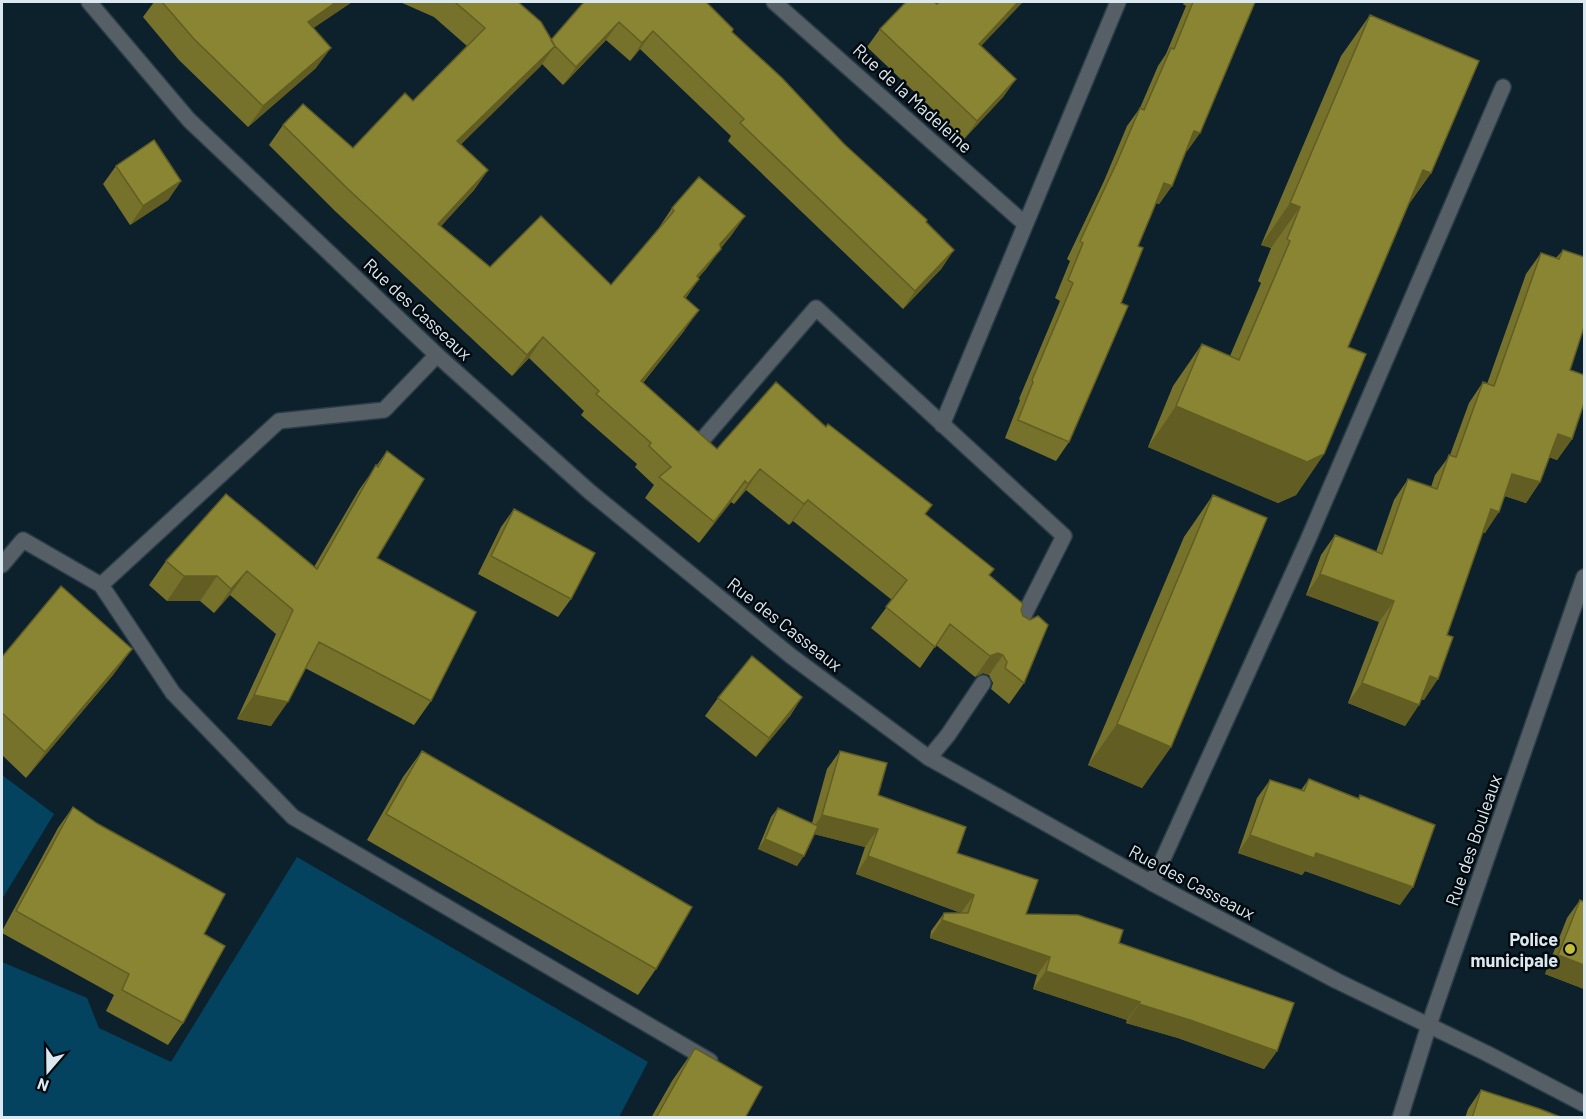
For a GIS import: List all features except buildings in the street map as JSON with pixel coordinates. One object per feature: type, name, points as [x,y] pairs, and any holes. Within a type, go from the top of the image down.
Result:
[{"type":"street","name":"Rue des Casseaux","points":[[89,2],[189,120],[438,355],[590,492],[791,656],[930,758],[1152,883],[1337,981],[1584,1104]]},
{"type":"street","name":"Rue de la Madeleine","points":[[774,2],[1025,224]]},
{"type":"street","points":[[942,425],[1118,2]]},
{"type":"street","points":[[1152,883],[1307,542],[1503,87]]},
{"type":"street","points":[[703,439],[816,308],[1064,536],[1016,631]]},
{"type":"street","points":[[101,585],[279,421],[384,410],[438,355]]},
{"type":"street","points":[[2,565],[23,540],[101,585],[173,693],[293,817],[719,1066]]},
{"type":"street","name":"Rue des Bouleaux","points":[[1400,1118],[1429,1025],[1584,577]]},
{"type":"street","points":[[930,758],[983,683]]},
{"type":"shaded area","points":[[2,775],[54,814],[2,899]]},
{"type":"shaded area","points":[[297,857],[648,1062],[619,1117],[2,1117],[2,962],[87,998],[99,1028],[171,1062]]},
{"type":"place","name":"Police municipale","points":[[1570,949]]}]
